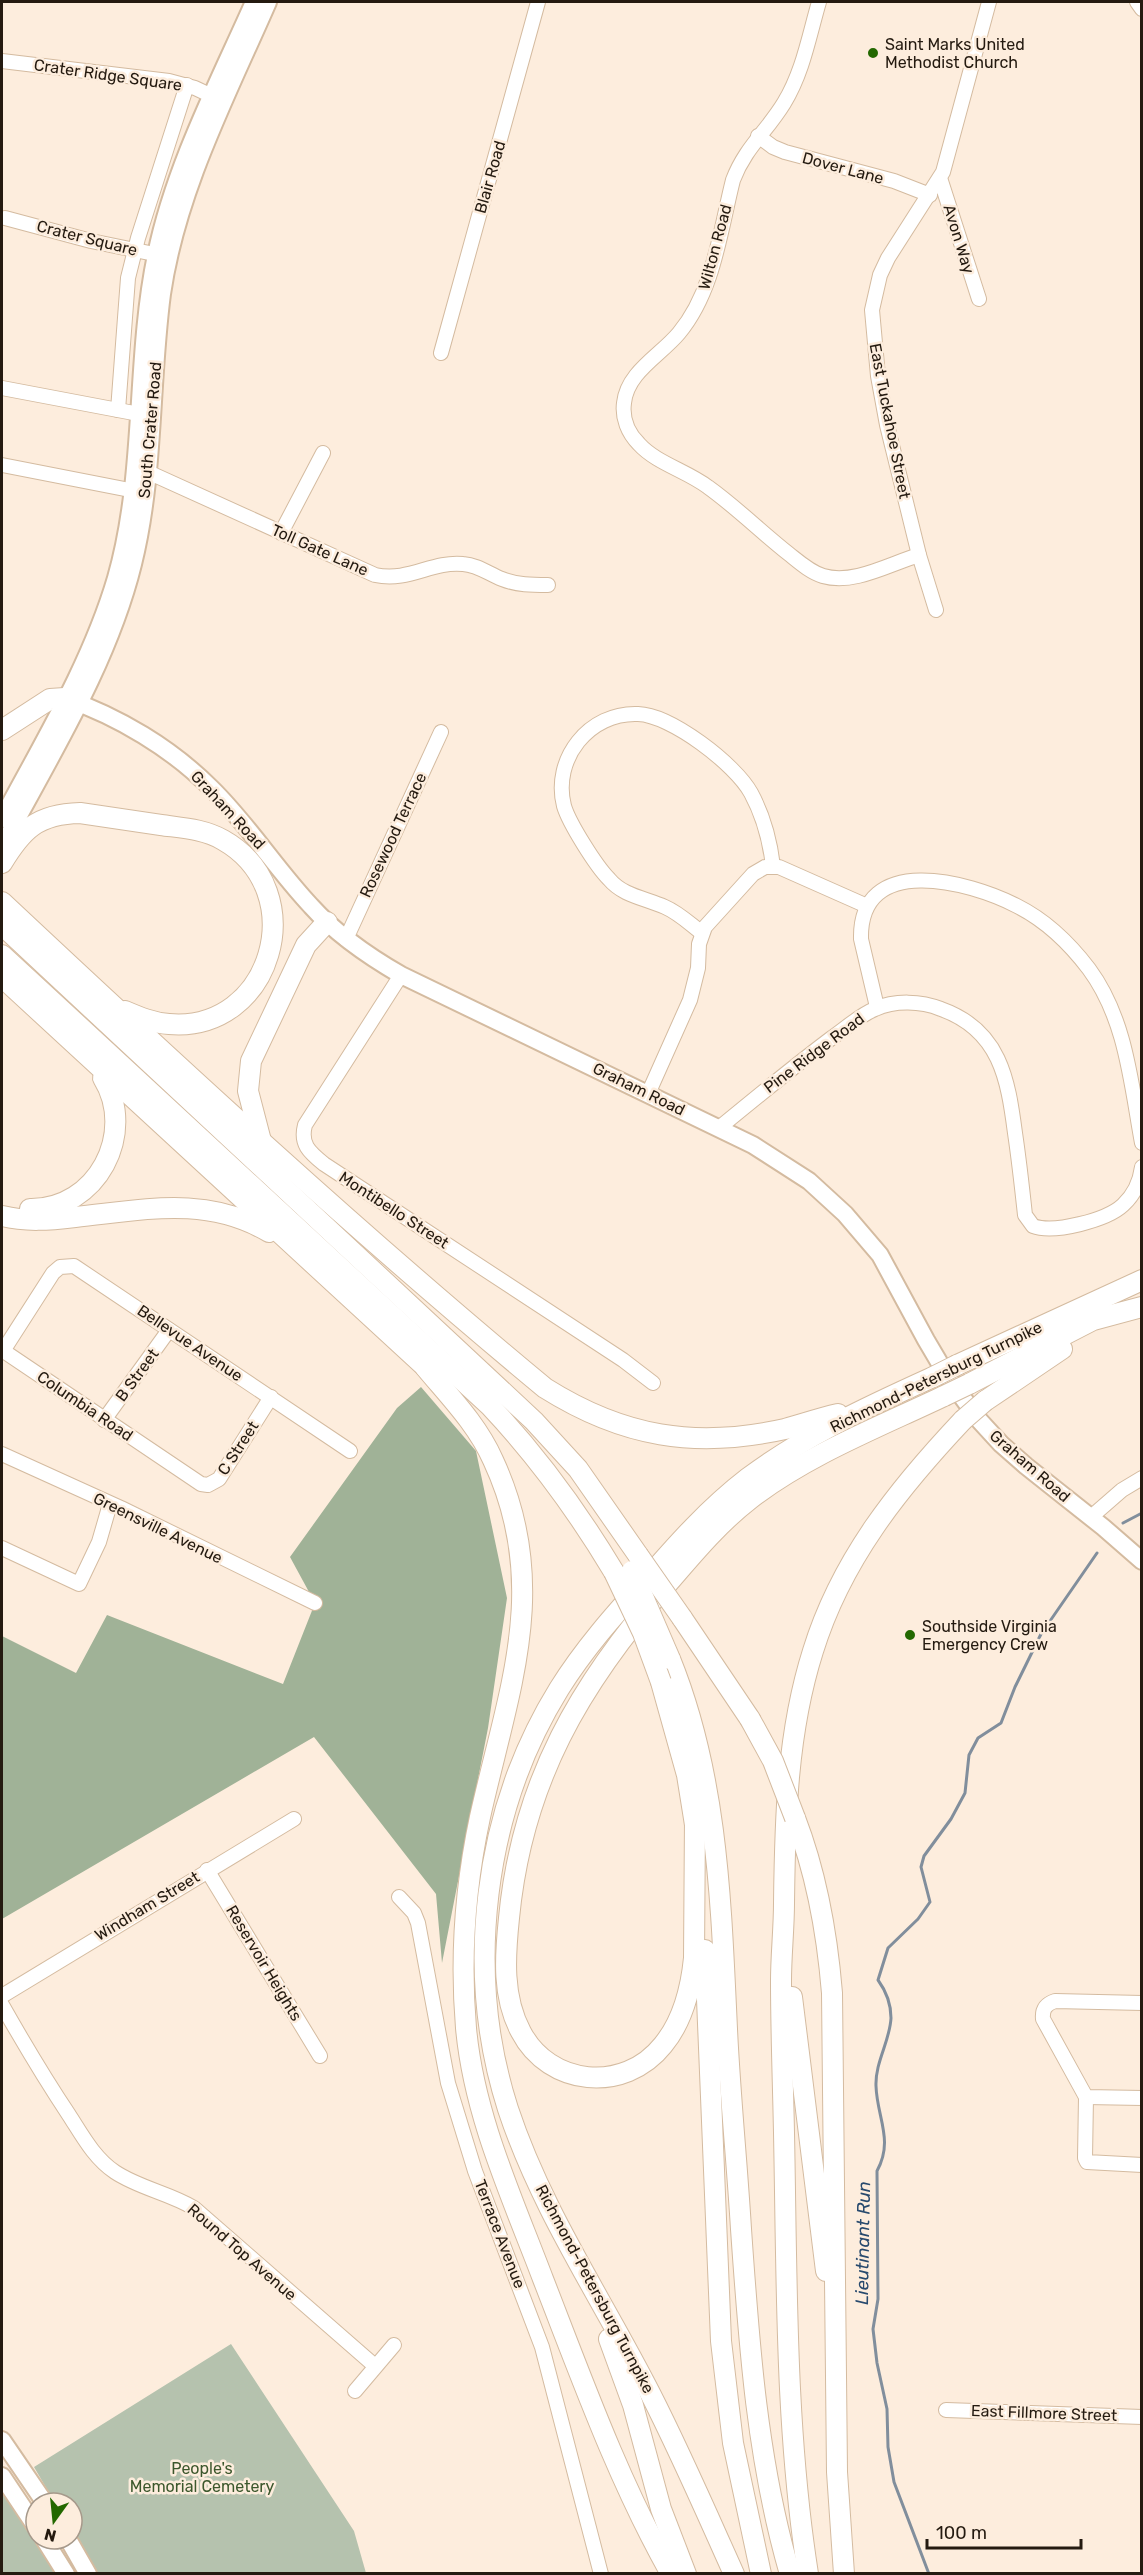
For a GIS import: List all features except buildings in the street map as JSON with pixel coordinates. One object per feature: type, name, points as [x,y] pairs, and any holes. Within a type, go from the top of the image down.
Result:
[{"type":"highway","points":[[2,730],[50,699],[72,700]]},
{"type":"highway","points":[[2,863],[11,846],[33,825],[53,816],[80,813],[200,831],[222,839],[235,847],[254,867],[268,892],[274,922],[269,956],[258,981],[248,993],[216,1016],[184,1024],[151,1021],[113,1006]]},
{"type":"highway","points":[[6,917],[113,1006],[412,1276],[545,1388],[591,1414],[615,1424],[665,1437],[709,1439],[783,1429],[864,1409]]},
{"type":"highway","points":[[6,917],[534,1421],[586,1495],[628,1566],[684,1693],[697,1739],[712,1819],[719,1877],[728,2040],[752,2373],[765,2460],[790,2574]]},
{"type":"highway","points":[[261,1141],[248,1091],[251,1061],[306,945],[327,922]]},
{"type":"highway","points":[[2,955],[490,1406],[545,1469],[596,1542]]},
{"type":"highway","points":[[2,977],[425,1367],[482,1414],[533,1469],[574,1523],[628,1566],[682,1618],[750,1719],[772,1761],[815,1875],[828,1947],[832,1993],[838,2494],[844,2574]]},
{"type":"highway","points":[[2,1205],[34,1209],[56,1205],[81,1192],[105,1165],[115,1138],[116,1108],[109,1088],[89,1059]]},
{"type":"highway","points":[[313,1187],[372,1258],[450,1342]]},
{"type":"highway","points":[[2,1216],[22,1220],[54,1220],[170,1208],[197,1208],[235,1215],[293,1246]]},
{"type":"highway","name":"Richmond-Petersburg Turnpike","points":[[734,2574],[651,2394],[568,2246],[520,2142],[508,2109],[497,2070],[486,2000],[484,1954],[488,1904],[498,1842],[512,1793],[543,1716],[575,1665],[600,1632],[692,1527],[721,1500],[768,1464],[864,1409],[1142,1280]]},
{"type":"highway","points":[[695,1818],[692,1976],[684,2003],[668,2039],[642,2065],[615,2076],[601,2078],[576,2076],[552,2066],[528,2044],[515,2019],[507,1984],[507,1939],[517,1860],[527,1821],[550,1757],[583,1692],[607,1656],[646,1607],[709,1536],[751,1498],[825,1453],[969,1384],[1093,1320],[1142,1307]]},
{"type":"highway","name":"Richmond-Petersburg Turnpike","points":[[808,2574],[793,2452],[781,1986],[785,1813],[792,1739],[812,1652],[854,1557],[871,1529],[921,1464],[963,1420],[985,1401],[1054,1353],[1142,1307]]},
{"type":"highway","points":[[425,1367],[471,1421],[493,1458],[515,1521],[524,1583],[520,1637],[480,1818],[464,1920],[463,1983],[472,2073],[500,2169],[597,2418],[640,2517],[671,2574]]},
{"type":"highway","points":[[628,1566],[643,1633],[661,1682],[680,1746],[695,1818],[703,1916],[720,2341],[733,2443],[761,2574]]},
{"type":"highway","points":[[785,1856],[793,1999],[836,2363]]},
{"type":"highway","points":[[568,2246],[615,2355],[633,2404],[661,2509],[686,2574]]},
{"type":"main road","name":"South Crater Road","points":[[141,469],[139,414],[146,325],[174,191],[212,96],[254,2]]},
{"type":"main road","name":"South Crater Road","points":[[2,847],[72,700],[110,596],[138,492],[156,355],[162,256],[268,2]]},
{"type":"main road","name":"South Crater Road","points":[[2,819],[72,700]]},
{"type":"main road","name":"Graham Road","points":[[72,700],[143,735],[197,774],[246,826],[298,892],[327,922],[346,939],[401,975],[719,1128],[782,1162],[815,1186],[845,1214],[880,1255],[949,1379],[979,1420],[1000,1444],[1142,1561]]},
{"type":"main road","points":[[2,2440],[37,2491]]},
{"type":"main road","points":[[2,2476],[24,2509]]},
{"type":"main road","points":[[52,2551],[66,2574]]},
{"type":"main road","points":[[75,2551],[88,2574]]},
{"type":"street","name":"Blair Road","points":[[441,353],[538,2]]},
{"type":"street","name":"Wilton Road","points":[[819,2],[793,88],[739,165],[733,180],[708,280],[700,299],[679,333],[635,376],[629,385],[623,405],[627,427],[632,437],[649,453],[706,485],[775,543],[814,572],[834,578],[849,578],[919,555]]},
{"type":"street","name":"East Tuckahoe Street","points":[[936,610],[919,555],[884,405],[878,376],[872,317],[875,292],[888,258],[940,178],[989,2]]},
{"type":"street","points":[[1137,2],[1142,9]]},
{"type":"street","name":"Crater Ridge Square","points":[[2,61],[162,80],[187,85],[212,96]]},
{"type":"street","points":[[118,410],[124,314],[135,250],[187,85]]},
{"type":"street","name":"Dover Lane","points":[[758,136],[785,152],[875,176],[930,195]]},
{"type":"street","name":"Avon Way","points":[[940,178],[979,299]]},
{"type":"street","name":"Crater Square","points":[[5,218],[91,241],[162,256]]},
{"type":"street","points":[[2,388],[139,414]]},
{"type":"street","points":[[281,533],[323,453]]},
{"type":"street","points":[[2,465],[138,492]]},
{"type":"street","name":"Toll Gate Lane","points":[[141,469],[375,575],[401,577],[441,566],[462,564],[474,566],[513,583],[548,585]]},
{"type":"street","points":[[702,933],[665,907],[617,888],[606,876],[568,818],[562,794],[566,762],[584,735],[599,722],[612,717],[638,714],[662,720],[726,765],[745,784],[758,806],[767,833],[773,866]]},
{"type":"street","name":"Rosewood Terrace","points":[[346,939],[441,732]]},
{"type":"street","points":[[648,1094],[690,1000],[695,985],[702,933],[709,921],[753,874],[765,867],[773,866],[867,906]]},
{"type":"street","points":[[877,1007],[861,939],[861,927],[867,906],[880,890],[896,882],[931,882],[970,887],[1016,906],[1063,940],[1090,970],[1112,1011],[1126,1055],[1142,1143]]},
{"type":"street","name":"Montibello Street","points":[[401,975],[305,1125],[303,1134],[307,1149],[333,1170],[614,1354],[653,1383]]},
{"type":"street","name":"Pine Ridge Road","points":[[719,1128],[819,1048],[877,1007],[903,1003],[936,1006],[962,1018],[986,1038],[1002,1066],[1008,1087],[1024,1207],[1028,1221],[1040,1228],[1072,1225],[1094,1219],[1123,1205],[1137,1186],[1142,1167]]},
{"type":"street","name":"Bellevue Avenue","points":[[2,1350],[56,1270],[67,1265],[74,1266],[350,1451]]},
{"type":"street","name":"B Street","points":[[104,1420],[169,1330]]},
{"type":"street","name":"Columbia Road","points":[[2,1350],[167,1463]]},
{"type":"street","name":"C Street","points":[[167,1463],[201,1484],[215,1482],[271,1397]]},
{"type":"street","name":"Greensville Avenue","points":[[2,1454],[315,1603]]},
{"type":"street","points":[[1091,1518],[1122,1490],[1142,1478]]},
{"type":"street","points":[[2,1548],[79,1584],[99,1542],[110,1504]]},
{"type":"street","name":"Windham Street","points":[[2,1996],[294,1819]]},
{"type":"street","name":"Reservoir Heights","points":[[207,1870],[320,2056]]},
{"type":"street","name":"Terrace Avenue","points":[[399,1897],[414,1912],[418,1923],[448,2083],[475,2171],[497,2224],[542,2348],[601,2574]]},
{"type":"street","points":[[1142,2003],[1055,2001],[1045,2007],[1043,2019],[1086,2097],[1085,2158],[1087,2162],[1142,2165]]},
{"type":"street","name":"Round Top Avenue","points":[[2,2005],[59,2101],[93,2151],[105,2164],[132,2181],[172,2196],[194,2208],[375,2366]]},
{"type":"street","points":[[1086,2097],[1142,2098]]},
{"type":"street","points":[[355,2391],[394,2345]]},
{"type":"street","name":"East Fillmore Street","points":[[946,2410],[1142,2417]]},
{"type":"green space","points":[[421,1387],[476,1451],[507,1598],[488,1728],[442,1963],[436,1894],[314,1737],[2,1919],[2,1636],[76,1673],[107,1615],[283,1684],[315,1603],[290,1557],[397,1408]]},
{"type":"green space","name":"People's Memorial Cemetery","points":[[231,2344],[354,2531],[366,2573],[97,2573],[84,2551],[84,2491],[48,2491],[34,2467]]},
{"type":"green space","points":[[2,2474],[24,2508],[24,2551],[46,2551],[64,2573],[2,2573]]},
{"type":"waterway","name":"Lieutinant Run","points":[[1123,1523],[1142,1513]]},
{"type":"waterway","name":"Lieutinant Run","points":[[929,2574],[894,2482],[888,2447],[887,2409],[877,2363],[873,2329],[878,2299],[877,2171],[884,2149],[876,2077],[891,2018],[888,1998],[878,1980],[888,1948],[918,1919],[930,1902],[921,1867],[924,1856],[951,1819],[965,1793],[969,1755],[978,1738],[1001,1723],[1015,1687],[1041,1634],[1097,1553]]},
{"type":"place","name":"Saint Marks United Methodist Church","points":[[873,53]]},
{"type":"place","name":"Southside Virginia Emergency Crew","points":[[910,1635]]}]
